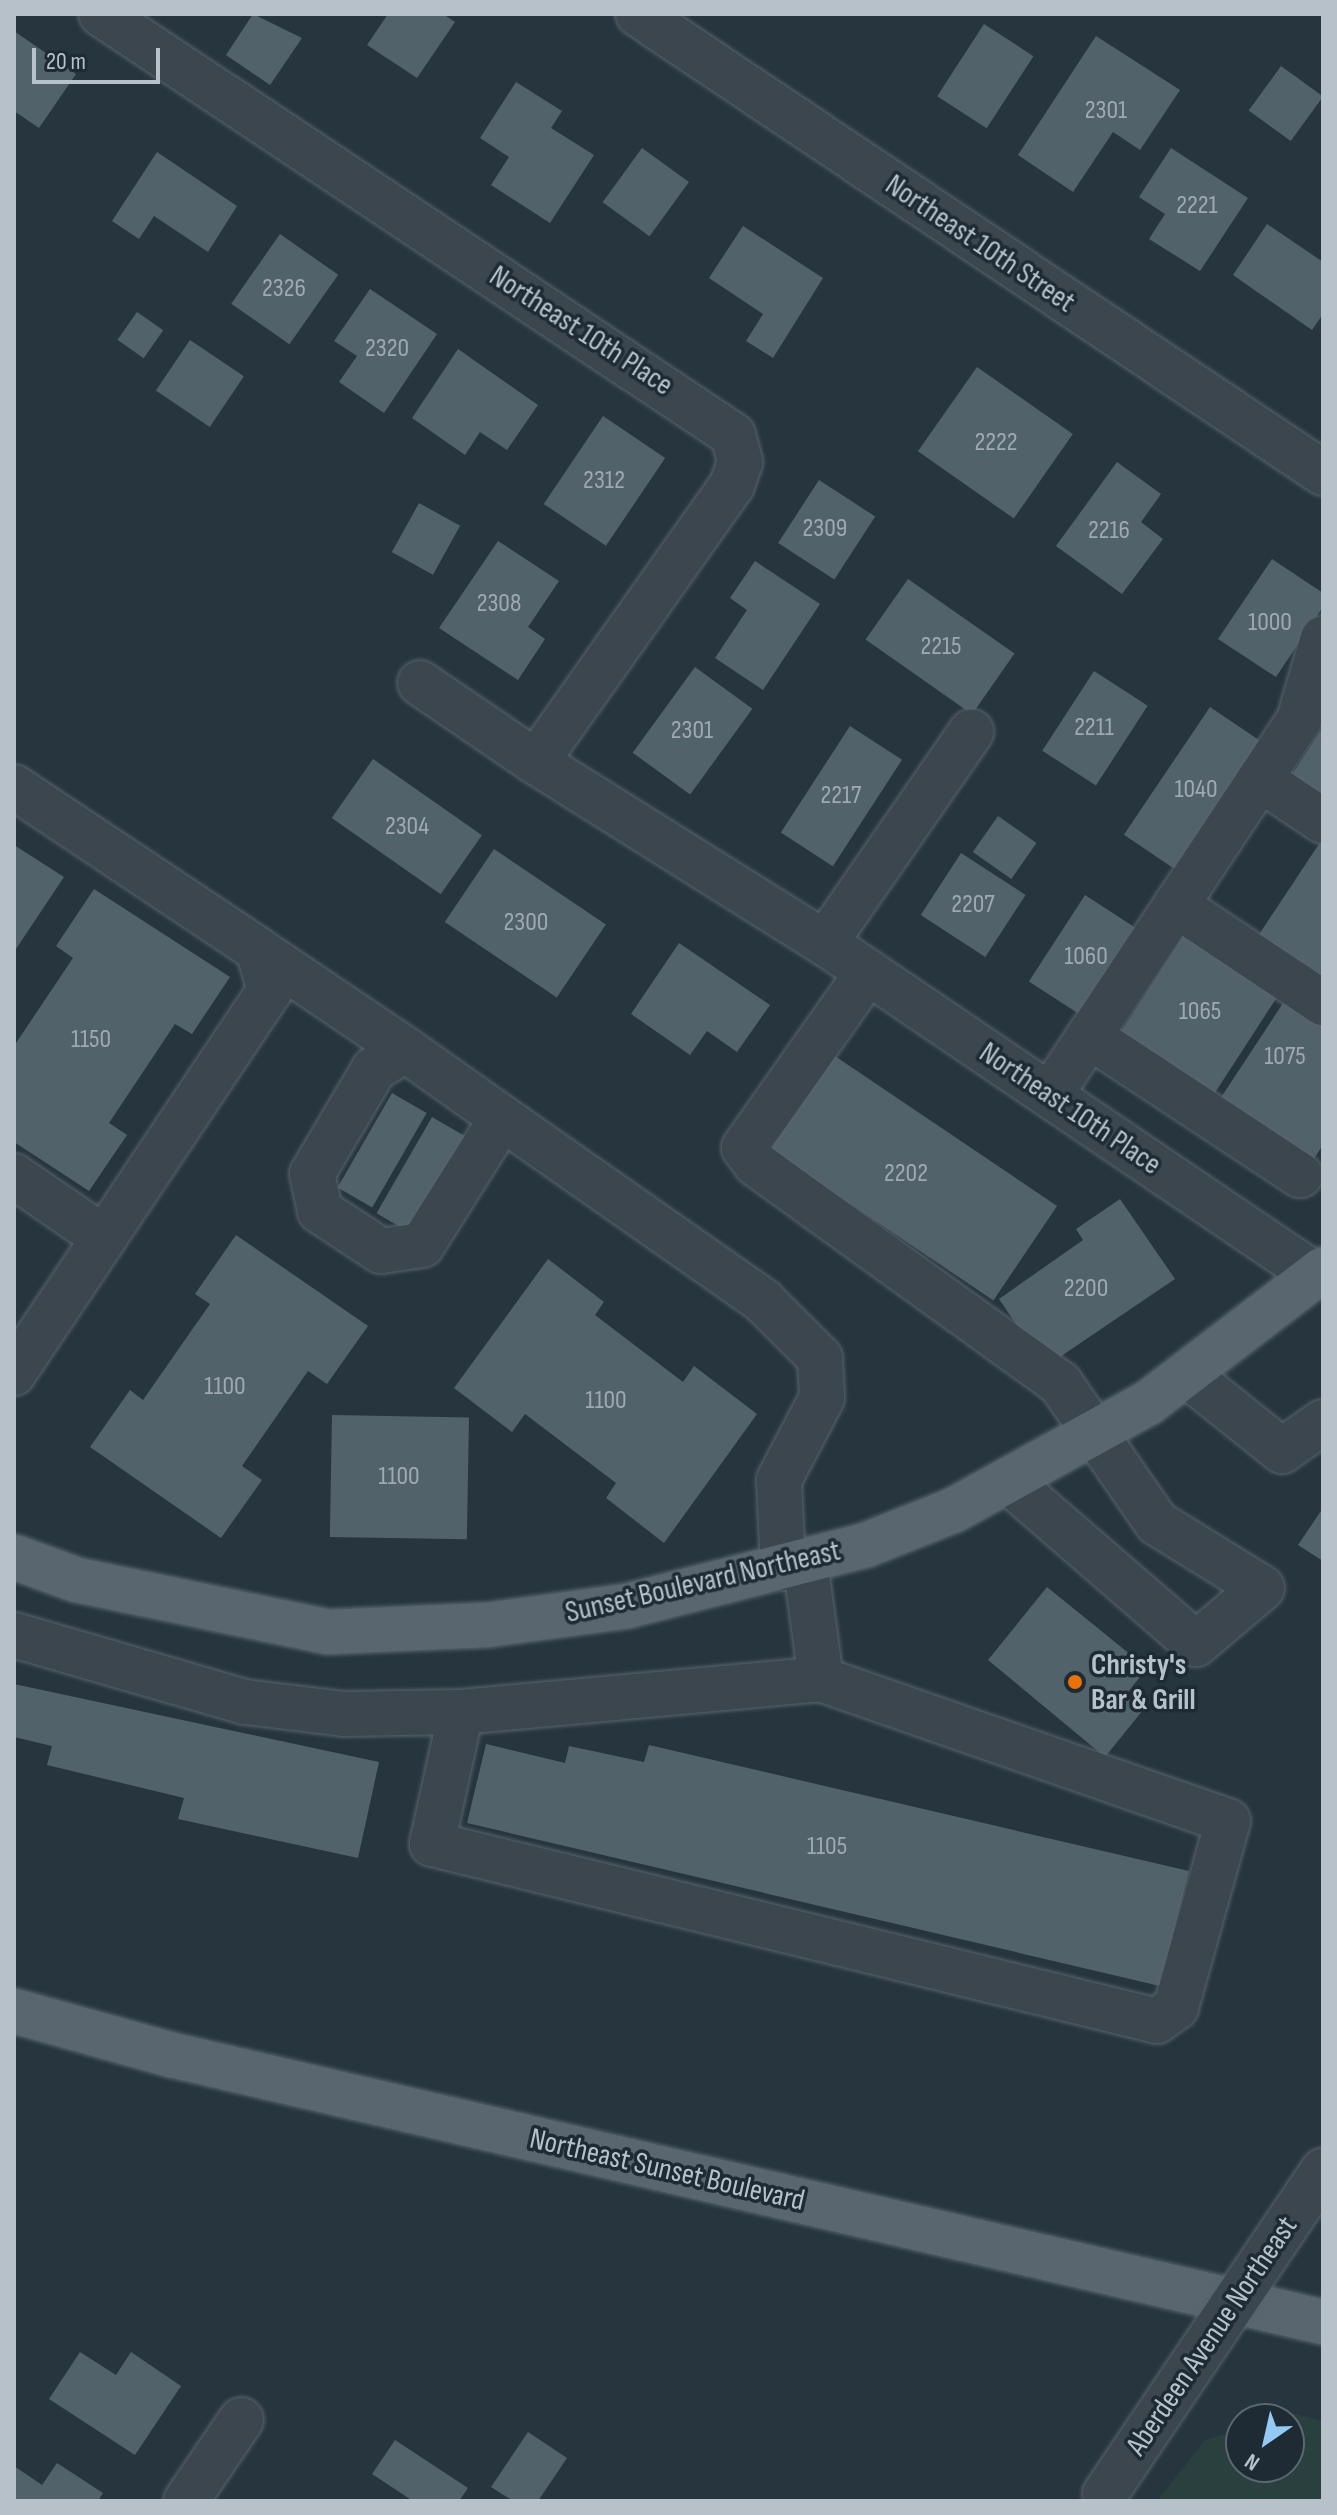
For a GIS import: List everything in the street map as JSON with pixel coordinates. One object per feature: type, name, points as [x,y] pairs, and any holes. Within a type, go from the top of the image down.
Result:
[{"type":"main road","name":"Sunset Boulevard Northeast","points":[[14,1557],[77,1580],[328,1632],[487,1625],[627,1606],[866,1545],[1008,1481],[1099,1433],[1186,1374],[1319,1272]]},
{"type":"main road","name":"Northeast Sunset Boulevard","points":[[14,2011],[158,2051],[1323,2322]]},
{"type":"street","name":"Northeast 10th Place","points":[[101,14],[733,435],[740,462],[732,485],[536,762]]},
{"type":"street","name":"Northeast 10th Street","points":[[638,14],[1323,473]]},
{"type":"street","points":[[1050,1095],[1299,720],[1323,638]]},
{"type":"street","name":"Northeast 10th Place","points":[[420,683],[536,762],[825,943],[1319,1272]]},
{"type":"street","points":[[825,943],[971,732]]},
{"type":"street","points":[[1260,779],[1323,821]]},
{"type":"street","points":[[14,787],[406,1050],[763,1301],[820,1358],[822,1398],[779,1480],[794,1565],[821,1679]]},
{"type":"street","points":[[1176,905],[1323,1003]]},
{"type":"street","points":[[14,1373],[270,990],[258,950]]},
{"type":"street","points":[[868,972],[744,1148],[756,1164],[1060,1383],[1099,1433],[1157,1523],[1262,1588],[1196,1644],[1008,1481]]},
{"type":"street","points":[[1089,1036],[1300,1175]]},
{"type":"street","points":[[406,1050],[374,1069],[312,1174],[320,1211],[381,1251],[422,1245],[502,1118]]},
{"type":"street","points":[[14,1176],[104,1238]]},
{"type":"street","points":[[1186,1374],[1282,1451],[1323,1422]]},
{"type":"street","points":[[14,1635],[245,1702],[344,1714],[461,1712],[821,1679],[1228,1821],[1176,2007],[1157,2021],[432,1844],[461,1712]]},
{"type":"street","name":"Aberdeen Avenue Northeast","points":[[1103,2497],[1323,2171]]},
{"type":"street","points":[[186,2501],[241,2420]]},
{"type":"green space","points":[[1305,2416],[1323,2421],[1323,2501],[1157,2501],[1205,2440],[1225,2434],[1225,2483],[1305,2483]]},
{"type":"building","points":[[253,14],[302,38],[270,85],[226,55]]},
{"type":"building","points":[[388,14],[443,14],[455,22],[417,78],[367,45]]},
{"type":"building","points":[[984,24],[1033,56],[987,128],[937,96]]},
{"type":"building","points":[[14,31],[76,74],[39,128],[14,111]]},
{"type":"building","points":[[1096,36],[1180,90],[1140,150],[1113,132],[1073,192],[1018,155]]},
{"type":"building","points":[[1281,66],[1323,97],[1291,141],[1249,110]]},
{"type":"building","points":[[516,82],[562,111],[551,128],[594,155],[550,223],[491,185],[509,157],[480,138]]},
{"type":"building","points":[[642,148],[689,182],[650,236],[603,202]]},
{"type":"building","points":[[1171,148],[1248,198],[1200,271],[1149,239],[1165,214],[1139,197]]},
{"type":"building","points":[[157,152],[237,206],[208,252],[154,216],[139,239],[112,221]]},
{"type":"building","points":[[1267,224],[1323,262],[1323,314],[1312,330],[1233,275]]},
{"type":"building","points":[[743,226],[823,278],[773,358],[746,341],[763,314],[709,278]]},
{"type":"building","points":[[280,234],[338,275],[289,344],[231,304]]},
{"type":"building","points":[[370,289],[437,334],[384,413],[339,382],[357,356],[334,341]]},
{"type":"building","points":[[137,312],[163,330],[144,358],[117,340]]},
{"type":"building","points":[[190,340],[244,376],[210,427],[156,391]]},
{"type":"building","points":[[458,349],[538,405],[507,450],[480,432],[465,455],[412,418]]},
{"type":"building","points":[[977,367],[1073,434],[1014,518],[918,451]]},
{"type":"building","points":[[603,416],[665,458],[606,546],[544,504]]},
{"type":"building","points":[[1117,462],[1161,494],[1141,522],[1163,539],[1122,594],[1056,546]]},
{"type":"building","points":[[819,480],[875,516],[834,579],[778,543]]},
{"type":"building","points":[[419,503],[460,526],[433,575],[392,552]]},
{"type":"building","points":[[498,541],[559,581],[528,627],[545,639],[518,680],[439,628]]},
{"type":"building","points":[[1272,559],[1323,593],[1323,607],[1276,677],[1218,639]]},
{"type":"building","points":[[755,561],[820,604],[763,690],[715,658],[747,610],[730,598]]},
{"type":"building","points":[[908,579],[1014,654],[972,714],[866,640]]},
{"type":"building","points":[[695,667],[752,709],[690,794],[633,753]]},
{"type":"building","points":[[1094,671],[1148,706],[1096,786],[1042,751]]},
{"type":"building","points":[[1210,707],[1266,745],[1180,873],[1124,835]]},
{"type":"building","points":[[850,726],[902,760],[833,866],[781,833]]},
{"type":"building","points":[[1323,727],[1323,808],[1286,784]]},
{"type":"building","points":[[373,759],[482,835],[441,894],[332,818]]},
{"type":"building","points":[[998,816],[1037,843],[1011,879],[973,852]]},
{"type":"building","points":[[1323,838],[1323,992],[1252,945]]},
{"type":"building","points":[[14,845],[64,877],[14,952]]},
{"type":"building","points":[[494,849],[606,924],[557,997],[445,922]]},
{"type":"building","points":[[961,853],[1026,895],[985,957],[921,915]]},
{"type":"building","points":[[94,889],[230,977],[192,1034],[175,1024],[109,1123],[127,1135],[89,1191],[14,1142],[14,1046],[73,958],[56,946]]},
{"type":"building","points":[[1085,895],[1142,932],[1086,1018],[1029,981]]},
{"type":"building","points":[[1189,927],[1283,988],[1213,1096],[1119,1035]]},
{"type":"building","points":[[679,943],[770,1005],[737,1052],[707,1031],[690,1055],[631,1014]]},
{"type":"building","points":[[1291,991],[1323,1013],[1323,1145],[1311,1163],[1218,1102]]},
{"type":"building","points":[[820,1046],[1057,1206],[993,1300],[756,1141]]},
{"type":"building","points":[[392,1093],[427,1113],[372,1207],[338,1187]]},
{"type":"building","points":[[432,1117],[466,1136],[410,1233],[376,1213]]},
{"type":"building","points":[[1120,1199],[1175,1279],[1045,1367],[999,1299],[1083,1240],[1076,1229]]},
{"type":"building","points":[[236,1235],[368,1326],[327,1384],[308,1371],[242,1466],[262,1480],[221,1538],[90,1447],[130,1390],[143,1400],[210,1304],[195,1294]]},
{"type":"building","points":[[548,1259],[604,1302],[595,1315],[683,1382],[694,1366],[757,1414],[664,1543],[606,1498],[616,1483],[525,1414],[512,1432],[454,1388]]},
{"type":"building","points":[[332,1415],[469,1417],[467,1539],[330,1537]]},
{"type":"building","points":[[1323,1508],[1323,1561],[1298,1545]]},
{"type":"building","name":"Christy's Bar & Grill","points":[[1047,1587],[1147,1668],[1125,1696],[1143,1710],[1105,1757],[988,1660]]},
{"type":"building","points":[[14,1684],[379,1762],[358,1858],[178,1819],[184,1798],[47,1765],[52,1746],[14,1737]]},
{"type":"building","points":[[486,1744],[565,1763],[569,1746],[644,1762],[649,1745],[1189,1871],[1160,1986],[467,1823]]},
{"type":"building","points":[[80,2352],[116,2375],[131,2352],[181,2386],[135,2455],[49,2399]]},
{"type":"building","points":[[528,2432],[567,2458],[538,2501],[513,2501],[491,2487]]},
{"type":"building","points":[[395,2440],[468,2488],[459,2501],[413,2501],[372,2474]]},
{"type":"building","points":[[57,2463],[103,2493],[98,2501],[14,2501],[14,2466],[42,2485]]},
{"type":"place","name":"Christy's Bar & Grill","points":[[1075,1682]]}]
